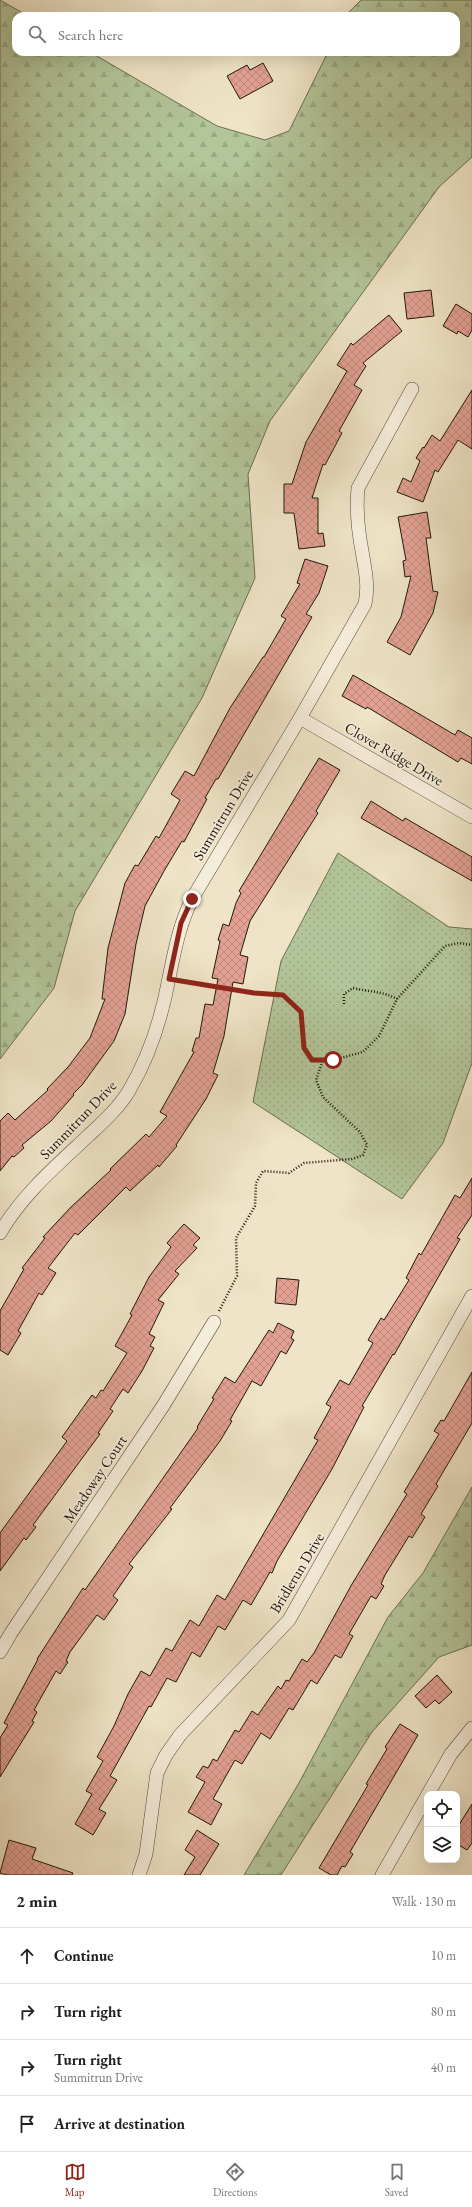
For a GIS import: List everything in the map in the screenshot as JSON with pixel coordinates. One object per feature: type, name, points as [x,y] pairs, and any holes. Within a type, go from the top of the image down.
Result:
[{"type":"street","name":"Summitrun Drive","points":[[0,1233],[23,1200],[102,1122],[130,1091],[154,1038],[181,923],[192,899],[300,718],[365,604],[368,592],[367,576],[356,506],[358,488],[412,389]]},
{"type":"street","name":"Clover Ridge Drive","points":[[300,718],[472,817]]},
{"type":"street","name":"Bridlerun Drive","points":[[139,1875],[146,1854],[157,1773],[166,1754],[191,1724],[289,1620],[472,1296]]},
{"type":"street","name":"Meadoway Court","points":[[0,1652],[10,1633],[163,1406],[214,1322]]},
{"type":"street","points":[[429,1791],[451,1754],[472,1728]]},
{"type":"street","points":[[382,1875],[424,1800]]},
{"type":"path","points":[[169,979],[254,993],[283,995],[301,1012],[304,1048],[312,1060],[333,1060],[363,1052],[379,1036],[397,999],[445,946],[459,942],[472,945]]},
{"type":"path","points":[[344,1004],[344,994],[353,988],[370,992],[384,992],[397,999]]},
{"type":"path","points":[[214,1322],[237,1276],[236,1238],[255,1206],[256,1183],[263,1171],[289,1173],[304,1164],[352,1159],[363,1155],[367,1145],[360,1132],[323,1097],[316,1080],[323,1060]]},
{"type":"green space","points":[[0,0],[21,12],[12,12],[12,56],[97,56],[217,126],[265,140],[289,131],[326,56],[460,56],[460,12],[349,12],[361,0],[472,0],[472,157],[439,187],[270,421],[248,474],[255,578],[202,698],[75,911],[54,988],[0,1059]]},
{"type":"green space","points":[[338,853],[449,927],[472,929],[472,1063],[443,1143],[402,1199],[253,1102],[281,961]]},
{"type":"green space","points":[[472,1487],[472,1645],[439,1657],[372,1732],[281,1875],[244,1875],[299,1783],[388,1617],[423,1573]]},
{"type":"building","points":[[263,63],[273,81],[240,99],[227,76],[247,65],[250,70]]},
{"type":"building","points":[[431,290],[434,316],[407,319],[404,293]]},
{"type":"building","points":[[456,304],[472,314],[472,330],[468,337],[458,331],[457,334],[443,326]]},
{"type":"building","points":[[389,315],[402,331],[363,363],[366,366],[354,385],[362,390],[339,431],[342,433],[325,465],[323,464],[312,498],[318,498],[318,534],[323,533],[325,546],[299,549],[294,513],[284,513],[284,484],[292,484],[306,442],[347,371],[337,365],[351,343],[353,345]]},
{"type":"building","points":[[472,390],[472,449],[458,440],[438,472],[435,470],[423,502],[397,492],[403,478],[411,482],[420,461],[416,458],[423,447],[424,448],[432,435],[440,441]]},
{"type":"building","points":[[427,512],[431,538],[426,538],[433,591],[438,592],[433,613],[410,655],[387,642],[401,617],[411,576],[405,577],[403,561],[406,560],[398,517]]},
{"type":"building","points":[[305,559],[328,566],[319,593],[306,614],[312,617],[218,779],[216,779],[205,798],[207,799],[184,842],[182,841],[145,906],[136,944],[125,1014],[114,1041],[82,1085],[73,1094],[74,1095],[51,1121],[22,1145],[24,1148],[14,1157],[12,1156],[0,1171],[0,1121],[8,1113],[15,1120],[48,1090],[47,1089],[68,1067],[90,1038],[105,999],[102,999],[108,948],[125,883],[135,865],[138,866],[156,836],[159,838],[180,800],[171,794],[185,771],[194,776],[230,708],[264,657],[286,619],[281,616],[300,584],[297,583]]},
{"type":"building","points":[[353,675],[455,735],[458,730],[472,738],[472,764],[461,758],[458,762],[367,707],[366,709],[342,696]]},
{"type":"building","points":[[319,758],[340,770],[316,811],[318,813],[250,921],[240,955],[248,957],[243,984],[233,982],[224,1036],[213,1073],[218,1075],[206,1099],[176,1145],[177,1146],[159,1167],[158,1165],[130,1191],[126,1187],[78,1235],[75,1233],[48,1268],[56,1273],[42,1295],[39,1293],[18,1331],[21,1333],[8,1355],[0,1350],[0,1311],[24,1269],[22,1268],[45,1238],[43,1237],[71,1207],[111,1170],[110,1169],[146,1134],[149,1137],[167,1116],[160,1112],[194,1052],[192,1051],[196,1038],[199,1038],[205,1004],[213,1005],[218,979],[212,978],[220,941],[218,940],[223,924],[229,926],[236,903],[241,893],[239,891]]},
{"type":"building","points":[[371,801],[403,821],[405,818],[472,857],[472,881],[361,818]]},
{"type":"building","points":[[472,1178],[472,1215],[457,1238],[460,1239],[394,1355],[393,1354],[362,1406],[364,1407],[332,1469],[277,1561],[272,1573],[270,1572],[251,1605],[243,1600],[225,1630],[218,1626],[200,1657],[192,1652],[176,1682],[167,1678],[151,1707],[149,1706],[110,1776],[117,1780],[99,1809],[106,1813],[93,1835],[75,1824],[92,1794],[86,1791],[103,1761],[97,1757],[141,1671],[150,1676],[166,1648],[172,1651],[190,1620],[199,1626],[217,1595],[225,1600],[318,1440],[314,1438],[331,1407],[326,1404],[340,1380],[349,1385],[373,1343],[368,1340],[381,1318],[384,1320],[409,1280],[406,1278],[419,1253],[421,1255],[455,1195],[460,1198]]},
{"type":"building","points":[[184,1224],[200,1238],[193,1245],[197,1248],[175,1271],[179,1274],[158,1300],[164,1303],[149,1334],[155,1337],[150,1346],[154,1348],[142,1371],[128,1393],[123,1389],[110,1409],[113,1411],[98,1433],[100,1434],[33,1525],[36,1527],[26,1540],[24,1538],[0,1571],[0,1533],[67,1441],[62,1437],[92,1395],[96,1398],[101,1390],[103,1391],[127,1353],[115,1346],[132,1315],[130,1314],[149,1277],[171,1247],[167,1243]]},
{"type":"building","points":[[277,1278],[299,1280],[296,1305],[275,1303]]},
{"type":"building","points":[[278,1323],[294,1331],[291,1338],[294,1340],[286,1354],[281,1351],[261,1386],[252,1381],[220,1441],[170,1508],[172,1509],[129,1564],[133,1567],[113,1596],[118,1600],[104,1620],[97,1615],[70,1652],[66,1661],[68,1662],[60,1674],[56,1671],[34,1710],[37,1712],[32,1721],[34,1722],[0,1777],[0,1738],[8,1725],[4,1723],[37,1659],[83,1588],[85,1590],[198,1428],[197,1427],[214,1399],[212,1398],[225,1377],[235,1383],[269,1330],[273,1333]]},
{"type":"building","points":[[472,1372],[472,1423],[436,1484],[438,1486],[421,1514],[425,1517],[412,1538],[409,1536],[385,1575],[381,1584],[384,1586],[376,1599],[371,1596],[349,1634],[353,1636],[341,1658],[335,1655],[317,1684],[311,1680],[293,1710],[289,1708],[270,1739],[261,1733],[242,1764],[235,1760],[213,1799],[222,1804],[211,1825],[188,1812],[205,1782],[196,1777],[203,1766],[208,1768],[213,1759],[217,1761],[235,1730],[239,1732],[252,1711],[258,1715],[278,1686],[281,1689],[286,1680],[289,1681],[302,1659],[307,1662],[314,1653],[352,1584],[407,1494],[404,1492],[439,1434],[434,1431],[441,1420],[444,1421]]},
{"type":"building","points":[[437,1675],[452,1692],[439,1704],[435,1700],[426,1708],[415,1696]]},
{"type":"building","points":[[400,1724],[418,1735],[350,1852],[353,1854],[345,1867],[342,1866],[337,1875],[331,1875],[319,1868],[368,1785],[366,1784],[387,1749],[385,1747]]},
{"type":"building","points":[[472,1804],[472,1843],[467,1850],[460,1846],[460,1823]]},
{"type":"building","points":[[197,1830],[219,1844],[200,1875],[184,1875],[195,1857],[185,1850]]},
{"type":"building","points":[[9,1840],[36,1848],[32,1859],[73,1873],[72,1875],[7,1875],[0,1873]]},
{"type":"route","points":[[192,899],[181,923],[175,945],[169,979],[254,993],[283,995],[301,1012],[304,1048],[312,1060],[333,1060]]}]
